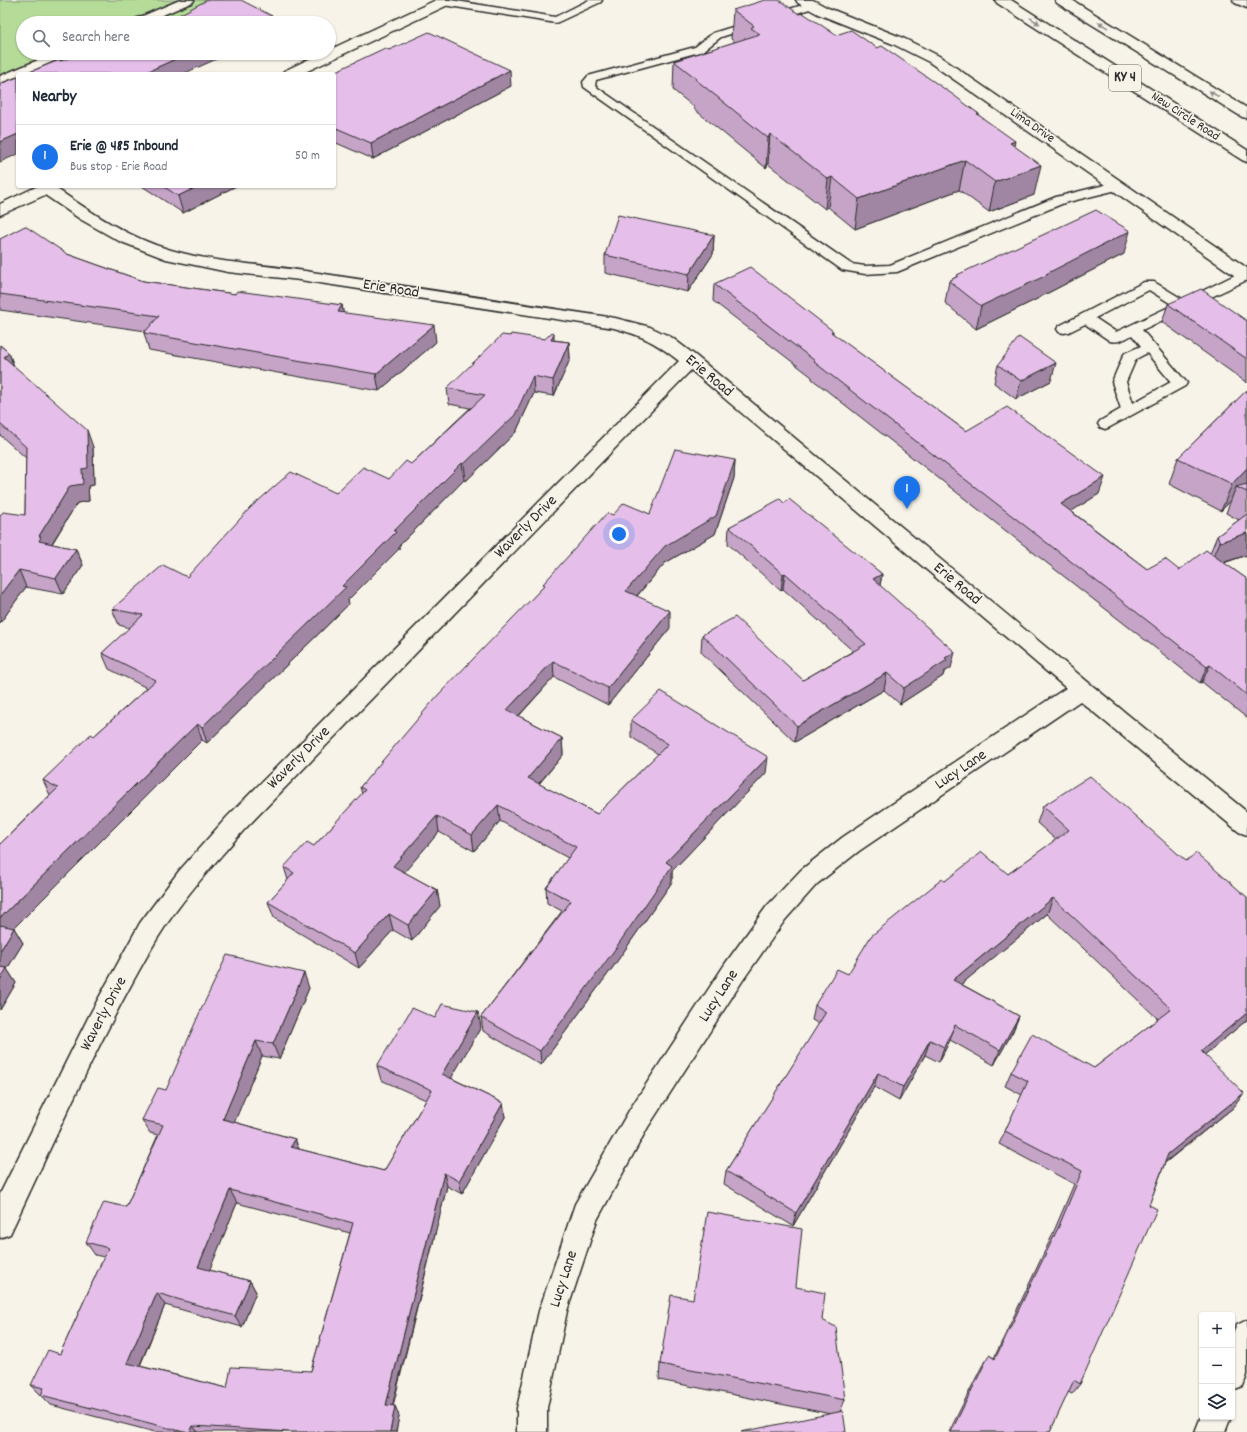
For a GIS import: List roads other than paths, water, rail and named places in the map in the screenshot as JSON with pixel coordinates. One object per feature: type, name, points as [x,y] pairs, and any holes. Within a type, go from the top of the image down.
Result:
[{"type":"main road","name":"New Circle Road","points":[[1002,0],[1247,156]]},
{"type":"main road","name":"KY 4","points":[[1062,0],[1247,114]]},
{"type":"main road","points":[[1240,0],[1247,4]]},
{"type":"main road","points":[[336,52],[445,1]]},
{"type":"main road","name":"Lima Drive","points":[[808,2],[823,11],[898,42],[934,59],[1247,275]]},
{"type":"main road","points":[[293,72],[319,60]]},
{"type":"main road","points":[[0,210],[46,188]]},
{"type":"main road","name":"Erie Road","points":[[49,188],[86,216],[125,238],[166,254],[228,267],[300,275],[477,303],[615,322],[644,331],[665,341],[690,360],[1081,689],[1247,825]]},
{"type":"main road","name":"Waverly Drive","points":[[0,1224],[99,1022],[149,931],[187,878],[234,824],[690,360]]},
{"type":"main road","name":"Lucy Lane","points":[[532,1432],[532,1408],[553,1311],[585,1214],[639,1118],[734,972],[776,913],[809,877],[851,844],[1081,689]]},
{"type":"main road","points":[[1235,1367],[1247,1335]]},
{"type":"main road","points":[[1210,1432],[1215,1420]]},
{"type":"lane","points":[[151,16],[189,0]]},
{"type":"lane","points":[[445,1],[556,20],[597,0]]},
{"type":"lane","points":[[808,2],[717,35],[706,42],[699,49],[592,78],[589,82],[590,87],[847,267],[865,270],[892,269],[1060,200],[1117,186]]},
{"type":"lane","points":[[19,72],[47,60]]},
{"type":"lane","points":[[0,80],[16,73]]},
{"type":"lane","points":[[1086,318],[1115,338],[1247,275]]},
{"type":"lane","points":[[1064,329],[1149,285],[1183,305]]},
{"type":"lane","points":[[1105,424],[1180,383],[1134,329]]},
{"type":"lane","points":[[1129,411],[1119,382],[1130,356],[1149,347]]},
{"type":"place","name":"Erie @ 485 Inbound","points":[[907,509]]}]
